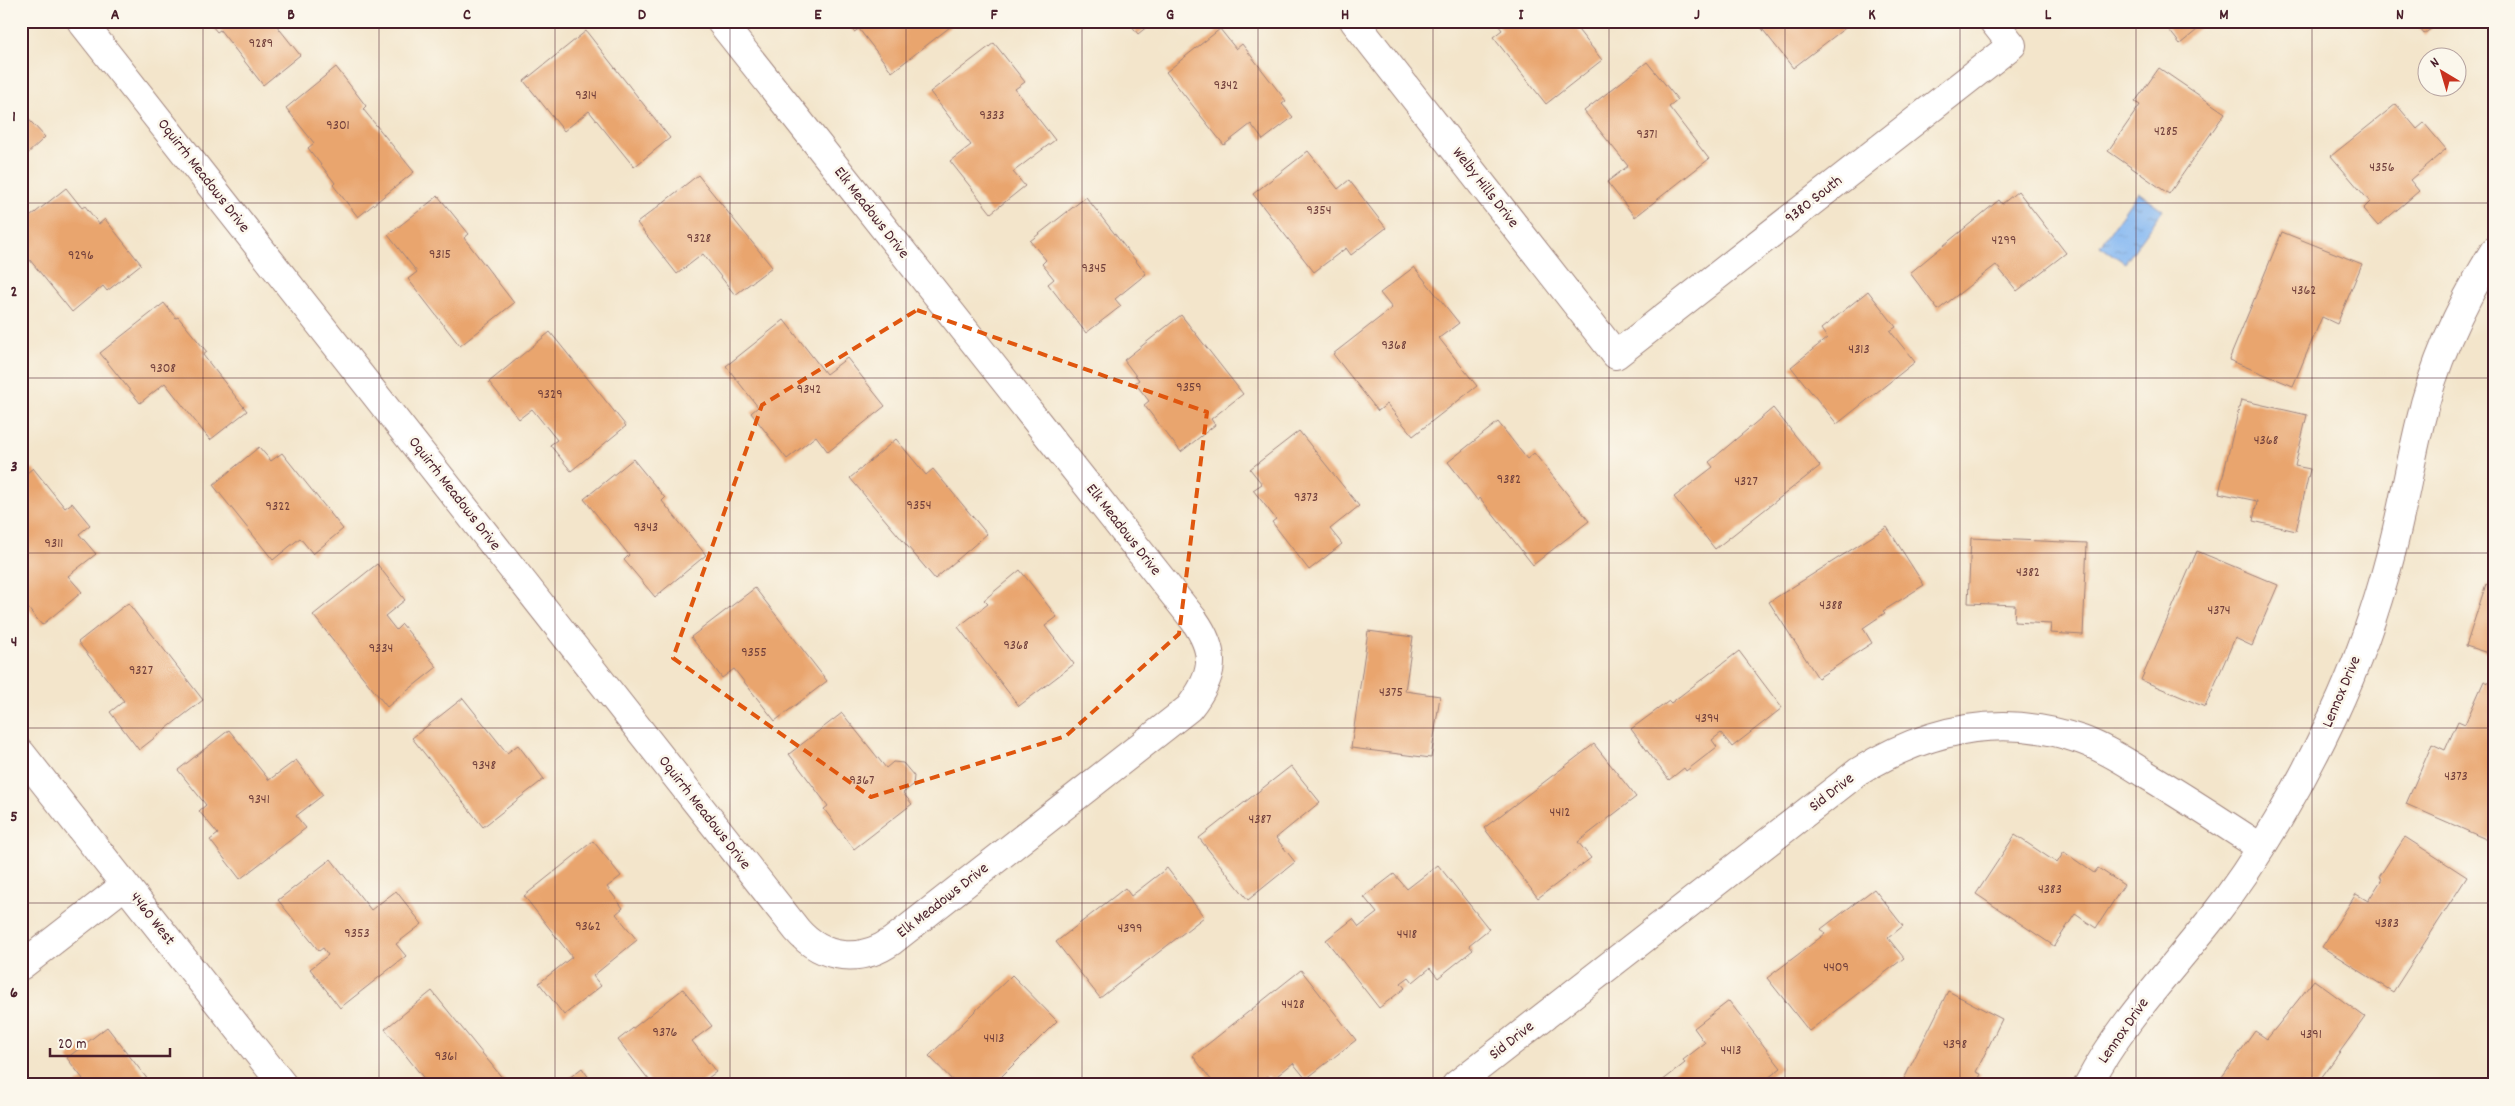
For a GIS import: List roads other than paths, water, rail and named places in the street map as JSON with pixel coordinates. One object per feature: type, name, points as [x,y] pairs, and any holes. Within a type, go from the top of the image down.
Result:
[{"type":"street","name":"Oquirrh Meadows Drive","points":[[82,21],[797,930],[814,946],[837,955]]},
{"type":"street","name":"Elk Meadows Drive","points":[[720,21],[1194,620],[1206,640],[1212,664],[1207,680],[1189,708],[892,941],[880,950],[865,955],[851,957],[837,955]]},
{"type":"street","name":"Welby Hills Drive","points":[[1354,21],[1616,354]]},
{"type":"street","name":"9380 South","points":[[1616,354],[2012,45],[1993,21]]},
{"type":"street","name":"Lennox Drive","points":[[2088,1085],[2133,1015],[2214,916],[2260,847],[2289,800],[2333,716],[2374,613],[2391,556],[2420,421],[2439,360],[2478,276],[2494,251]]},
{"type":"street","name":"Sid Drive","points":[[1456,1085],[1858,772],[1886,755],[1932,736],[1981,727],[2015,727],[2049,731],[2082,740],[2113,754],[2260,847]]},
{"type":"street","name":"4460 West","points":[[21,753],[283,1085]]},
{"type":"street","points":[[21,966],[125,885]]},
{"type":"water","points":[[2138,192],[2163,210],[2125,263],[2100,246]]}]
